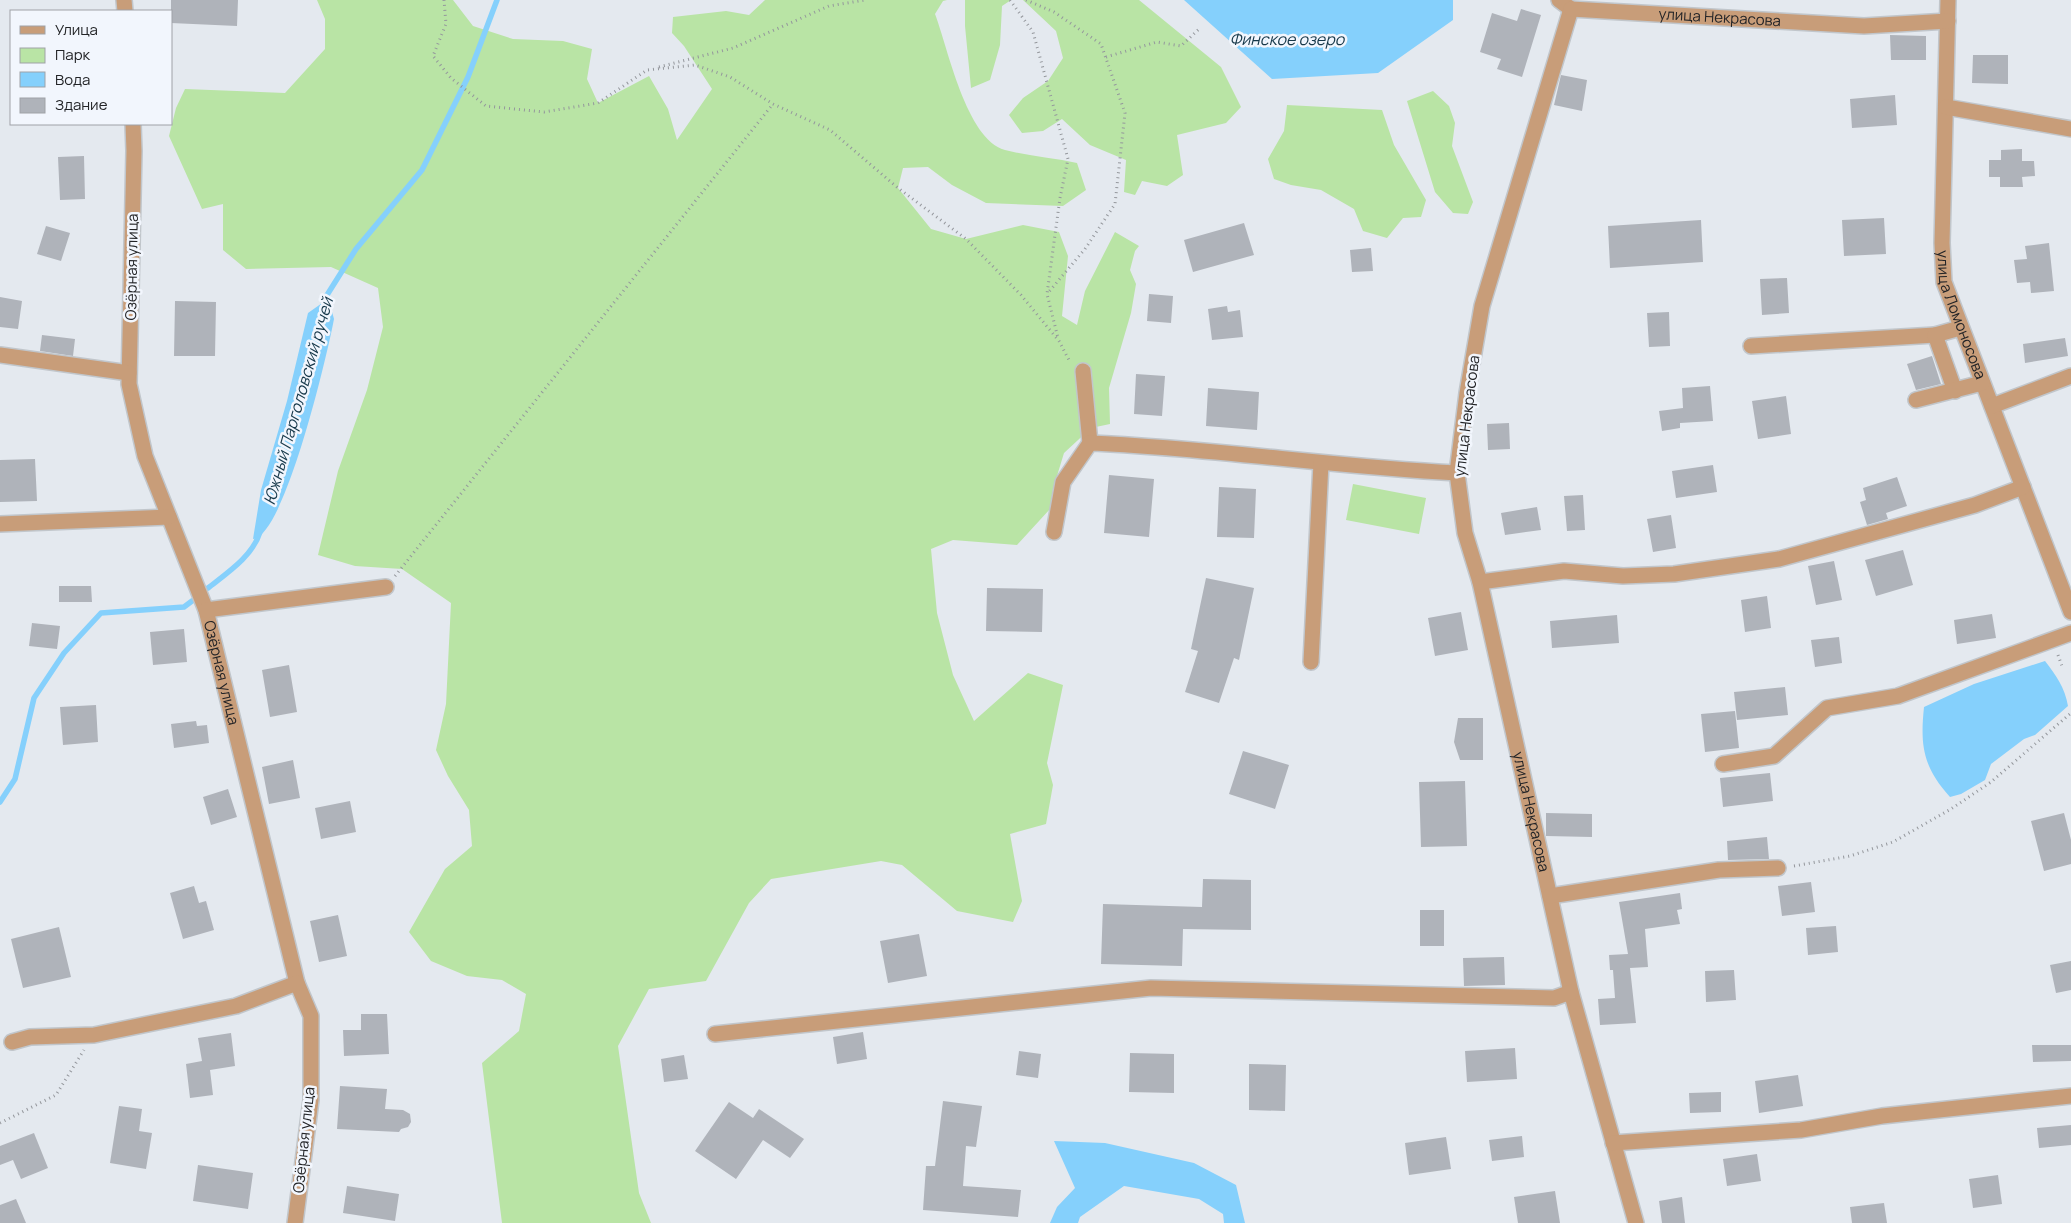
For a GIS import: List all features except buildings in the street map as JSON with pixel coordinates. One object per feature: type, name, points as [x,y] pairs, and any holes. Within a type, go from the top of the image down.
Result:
[{"type":"street","points":[[1559,0],[1571,9]]},
{"type":"street","name":"улица Ломоносова","points":[[1948,0],[1942,243],[1944,282],[1960,328],[2071,612]]},
{"type":"street","name":"улица Некрасова","points":[[1636,1223],[1571,992],[1480,582],[1465,533],[1457,472],[1467,393],[1482,306],[1571,9],[1864,26],[1948,21]]},
{"type":"street","points":[[1946,107],[2071,129]]},
{"type":"street","name":"Озёрная улица","points":[[133,125],[129,384],[145,456],[206,610],[298,983],[311,1016],[311,1100],[294,1223]]},
{"type":"street","points":[[1751,346],[1934,335],[1960,328]]},
{"type":"street","points":[[1934,335],[1955,391]]},
{"type":"street","points":[[0,355],[129,373]]},
{"type":"street","points":[[1054,532],[1063,482],[1090,443],[1083,372]]},
{"type":"street","points":[[1992,406],[2071,376]]},
{"type":"street","points":[[1916,400],[1982,383]]},
{"type":"street","points":[[1090,443],[1132,444],[1382,469],[1457,472]]},
{"type":"street","points":[[1311,662],[1320,463]]},
{"type":"street","points":[[1480,582],[1564,572],[1623,576],[1674,574],[1779,559],[1975,505],[2023,487]]},
{"type":"street","points":[[0,524],[169,517]]},
{"type":"street","points":[[206,610],[386,588]]},
{"type":"street","points":[[1723,764],[1774,756],[1828,708],[1898,696],[2071,633]]},
{"type":"street","points":[[1550,896],[1719,870],[1778,868]]},
{"type":"street","points":[[12,1042],[30,1037],[94,1035],[236,1006],[298,983]]},
{"type":"street","points":[[715,1034],[1151,988],[1554,998],[1571,992]]},
{"type":"street","points":[[1613,1144],[1801,1130],[1882,1116],[2071,1096]]},
{"type":"path","points":[[444,0],[446,24],[433,56],[451,78],[486,106],[544,112],[598,103],[647,70],[733,48],[828,6],[865,0]]},
{"type":"path","points":[[647,70],[695,65],[730,77],[773,104],[830,130],[898,188],[966,239],[1021,295],[1059,341],[1047,294],[1068,159],[1033,32],[1010,0]]},
{"type":"path","points":[[1026,0],[1054,12],[1101,44],[1125,113],[1115,204],[1085,249],[1047,294]]},
{"type":"path","points":[[1106,57],[1157,42],[1181,46],[1199,29]]},
{"type":"path","points":[[386,588],[773,104]]},
{"type":"path","points":[[1778,868],[1850,856],[1893,842],[1951,809],[1991,782],[2071,713]]},
{"type":"path","points":[[0,1123],[56,1095],[94,1035]]},
{"type":"green space","points":[[317,0],[453,0],[473,26],[513,39],[563,41],[592,49],[587,79],[598,103],[649,76],[668,109],[677,140],[712,89],[684,46],[672,33],[673,17],[726,11],[749,15],[765,0],[947,0],[943,1],[935,14],[960,91],[979,129],[991,142],[1005,150],[1077,163],[1086,190],[1063,206],[986,203],[952,185],[928,167],[903,168],[898,188],[931,229],[966,239],[1023,225],[1059,232],[1068,256],[1062,316],[1077,325],[1085,291],[1115,232],[1139,246],[1135,251],[1130,270],[1136,284],[1131,313],[1109,388],[1110,424],[1091,428],[1064,453],[1053,489],[1050,509],[1017,545],[953,540],[931,549],[937,613],[953,675],[974,721],[1028,673],[1063,685],[1047,763],[1053,785],[1046,824],[1010,834],[1022,901],[1013,922],[957,911],[902,865],[881,861],[771,879],[749,903],[706,981],[649,989],[618,1046],[639,1193],[651,1223],[502,1223],[482,1063],[519,1031],[526,994],[502,980],[467,976],[431,961],[409,932],[445,869],[472,846],[469,810],[448,776],[436,750],[446,704],[451,603],[402,569],[355,566],[318,555],[338,471],[367,390],[383,327],[378,288],[331,267],[246,269],[223,250],[223,204],[202,209],[169,136],[176,108],[185,89],[285,93],[325,49],[325,19]]},
{"type":"green space","points":[[965,0],[1011,0],[1002,6],[1000,45],[990,80],[971,88],[965,26]]},
{"type":"green space","points":[[1023,0],[1139,0],[1221,67],[1241,107],[1226,123],[1177,135],[1183,175],[1167,186],[1142,181],[1135,195],[1124,192],[1126,160],[1090,145],[1062,119],[1043,131],[1022,133],[1009,115],[1023,98],[1048,81],[1063,58],[1056,31]]},
{"type":"green space","points":[[1433,91],[1449,106],[1455,123],[1452,146],[1473,202],[1468,214],[1453,213],[1435,192],[1407,101]]},
{"type":"green space","points":[[1287,105],[1382,110],[1394,145],[1426,200],[1421,217],[1403,218],[1387,238],[1363,231],[1354,209],[1321,190],[1291,185],[1274,179],[1268,159],[1284,131]]},
{"type":"green space","points":[[1353,484],[1426,498],[1419,534],[1346,520]]},
{"type":"water","name":"Финское озеро","points":[[1184,0],[1453,0],[1453,20],[1378,73],[1272,79]]},
{"type":"water","points":[[325,301],[331,308],[334,319],[303,440],[291,477],[278,508],[265,530],[253,539],[261,490],[287,401],[308,313]]},
{"type":"water","points":[[2045,661],[2060,682],[2068,706],[2035,735],[2024,739],[1991,764],[1985,780],[1961,794],[1950,797],[1934,776],[1925,755],[1923,745],[1924,707],[1974,684]]},
{"type":"water","points":[[1054,1141],[1105,1143],[1194,1163],[1236,1185],[1245,1223],[1224,1223],[1223,1214],[1199,1199],[1124,1186],[1080,1217],[1078,1223],[1050,1223],[1057,1207],[1075,1188]]},
{"type":"waterway","name":"Южный Парголовский ручей","points":[[323,306],[327,295],[356,249],[422,170],[468,77],[497,0]]},
{"type":"waterway","name":"Южный Парголовский ручей","points":[[208,588],[231,570],[252,549],[260,532]]},
{"type":"waterway","name":"Южный Парголовский ручей","points":[[0,802],[15,779],[34,698],[64,653],[101,613],[184,607],[192,601]]}]
